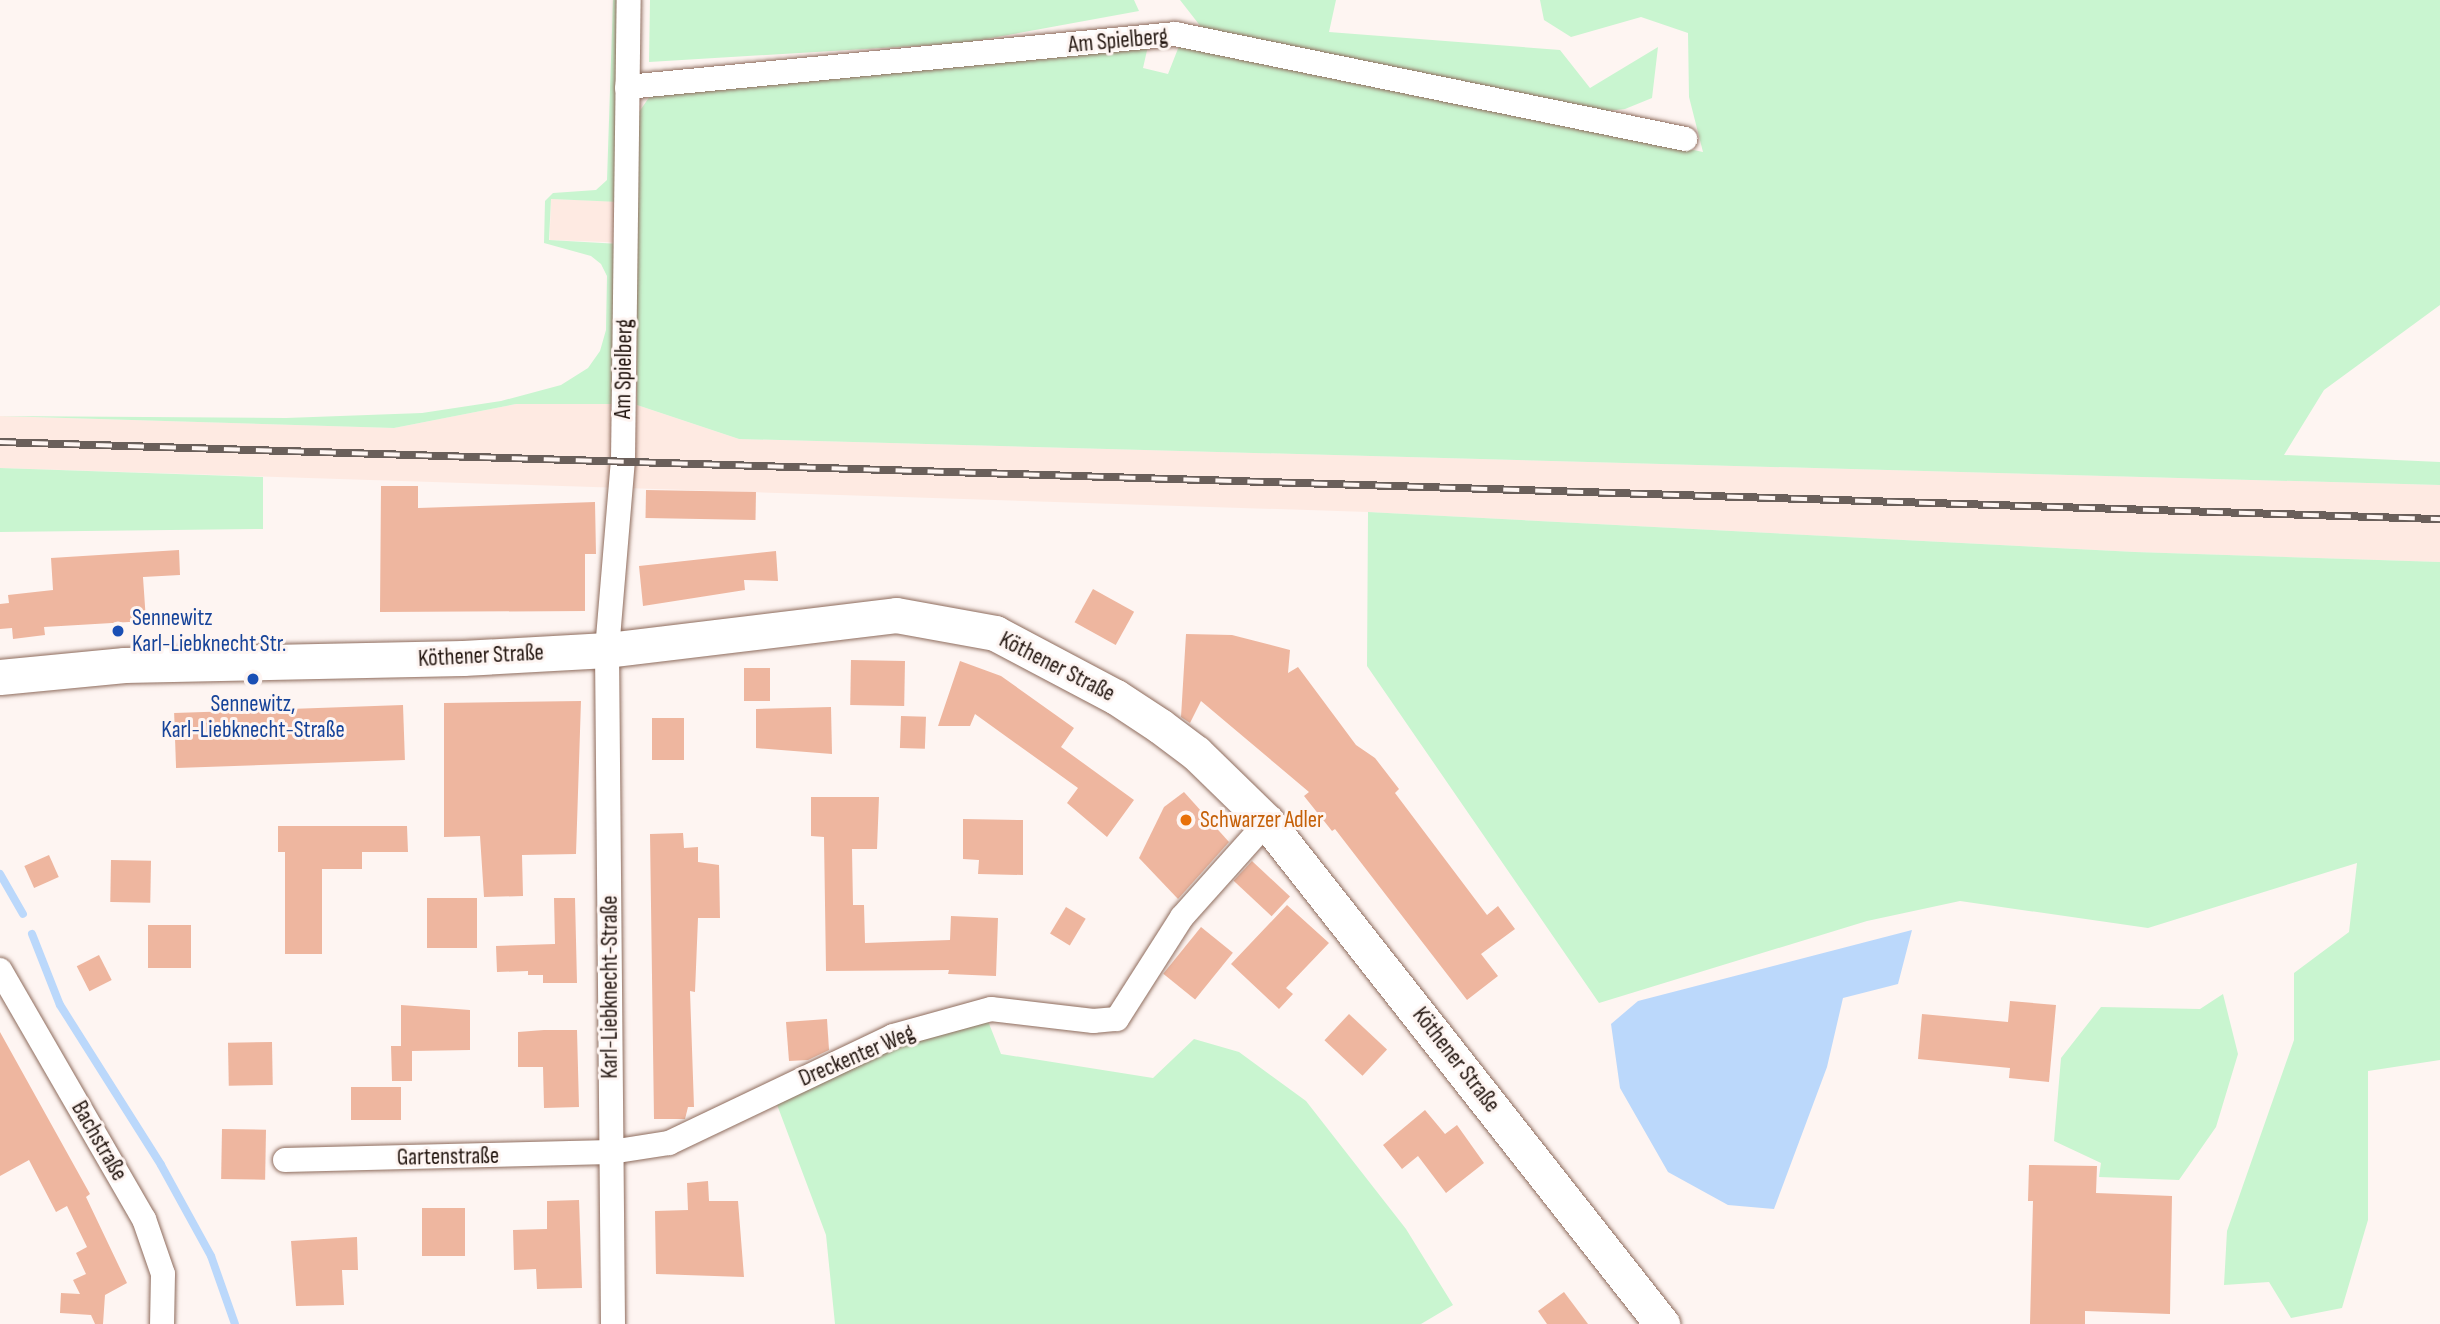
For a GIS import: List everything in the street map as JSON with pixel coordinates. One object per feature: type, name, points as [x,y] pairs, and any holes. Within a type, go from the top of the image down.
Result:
[{"type":"main road","name":"Köthener Straße","points":[[0,677],[124,665],[463,658],[607,650],[896,615],[995,633],[1116,697],[1160,726],[1196,753],[1267,822],[1662,1324]]},
{"type":"street","name":"Am Spielberg","points":[[607,650],[623,461],[629,0]]},
{"type":"street","name":"Am Spielberg","points":[[627,87],[1175,34],[1685,139]]},
{"type":"street","name":"Karl-Liebknecht-Straße","points":[[607,650],[613,1324]]},
{"type":"street","name":"Dreckenter Weg","points":[[611,1152],[669,1143],[893,1036],[991,1009],[1094,1021],[1117,1019],[1182,917],[1267,822]]},
{"type":"street","name":"Bachstraße","points":[[0,970],[144,1219],[163,1274],[162,1324]]},
{"type":"street","name":"Gartenstraße","points":[[285,1160],[611,1152]]},
{"type":"shaded area","points":[[551,199],[620,201],[619,242],[550,240]]},
{"type":"shaded area","points":[[516,404],[616,404],[635,434],[637,405],[739,439],[2440,485],[2440,562],[2135,552],[1368,512],[0,468],[0,416],[394,428]]},
{"type":"green space","points":[[613,0],[622,0],[620,202],[551,199],[549,240],[620,244],[616,404],[516,404],[394,428],[0,416],[286,418],[422,413],[501,401],[561,385],[588,368],[600,351],[606,330],[607,276],[601,264],[591,256],[544,243],[545,201],[553,193],[596,190],[607,180]]},
{"type":"green space","points":[[650,0],[1134,0],[1139,11],[964,43],[649,62]]},
{"type":"green space","points":[[1180,0],[1336,0],[1329,32],[1560,50],[1590,88],[1658,47],[1652,98],[1625,109],[1597,112],[1205,32]]},
{"type":"green space","points":[[1540,0],[2440,0],[2440,305],[2324,390],[2284,455],[2440,462],[2440,485],[739,439],[637,405],[637,115],[650,96],[1148,46],[1143,68],[1168,74],[1181,41],[1703,152],[1689,97],[1688,33],[1641,17],[1571,37],[1544,20]]},
{"type":"green space","points":[[0,468],[263,477],[263,529],[0,532]]},
{"type":"green space","points":[[1368,512],[2135,552],[2440,562],[2440,1060],[2368,1071],[2368,1220],[2342,1308],[2291,1318],[2269,1282],[2224,1285],[2227,1231],[2294,1040],[2294,973],[2349,932],[2357,863],[2148,928],[1960,901],[1867,921],[1599,1003],[1367,666]]},
{"type":"green space","points":[[2223,994],[2238,1054],[2216,1127],[2179,1180],[2099,1177],[2101,1163],[2054,1141],[2061,1058],[2101,1007],[2200,1009]]},
{"type":"green space","points":[[986,1016],[1001,1054],[1153,1078],[1194,1039],[1239,1052],[1306,1101],[1406,1229],[1453,1305],[1421,1324],[835,1324],[826,1235],[776,1102],[886,1048]]},
{"type":"water","points":[[1912,930],[1898,984],[1843,998],[1827,1067],[1774,1209],[1728,1205],[1668,1172],[1620,1088],[1611,1024],[1638,1001]]},
{"type":"building","points":[[381,486],[418,486],[418,508],[595,502],[596,554],[585,554],[585,611],[380,612]]},
{"type":"building","points":[[646,490],[756,492],[755,520],[646,518]]},
{"type":"building","points":[[179,550],[180,575],[143,577],[146,621],[44,627],[45,635],[13,639],[12,628],[0,629],[0,604],[9,603],[8,595],[53,590],[51,558]]},
{"type":"building","points":[[776,551],[778,581],[744,580],[745,590],[643,606],[639,566]]},
{"type":"building","points":[[1093,589],[1134,612],[1116,645],[1075,622]]},
{"type":"building","points":[[1186,634],[1232,635],[1290,650],[1288,673],[1298,667],[1356,745],[1375,758],[1399,789],[1395,793],[1487,915],[1498,906],[1515,929],[1481,954],[1498,976],[1467,1000],[1335,829],[1332,831],[1304,796],[1309,792],[1201,701],[1190,723],[1181,717]]},
{"type":"building","points":[[851,660],[905,661],[904,706],[850,705]]},
{"type":"building","points":[[960,661],[1001,676],[1074,728],[1061,747],[1134,800],[1107,837],[1067,803],[1078,788],[975,714],[970,726],[938,726]]},
{"type":"building","points":[[744,668],[770,668],[770,701],[744,701]]},
{"type":"building","points":[[581,701],[576,854],[522,855],[523,896],[484,897],[480,836],[444,837],[444,703]]},
{"type":"building","points":[[403,705],[405,760],[176,768],[174,713]]},
{"type":"building","points":[[831,707],[832,754],[756,748],[756,709]]},
{"type":"building","points":[[901,716],[926,717],[925,749],[900,748]]},
{"type":"building","points":[[652,718],[684,718],[684,760],[652,760]]},
{"type":"building","points":[[1184,792],[1229,842],[1178,899],[1139,858],[1164,807]]},
{"type":"building","points":[[811,797],[879,797],[877,849],[852,849],[853,905],[864,905],[865,943],[950,940],[951,916],[998,918],[996,976],[948,974],[949,970],[826,971],[824,837],[811,836]]},
{"type":"building","points":[[963,819],[1023,820],[1023,875],[978,874],[979,860],[963,859]]},
{"type":"building","points":[[278,826],[407,826],[408,852],[362,852],[362,869],[322,869],[322,954],[285,954],[285,852],[278,852]]},
{"type":"building","points":[[683,833],[684,848],[698,847],[698,862],[719,865],[720,918],[698,918],[695,992],[690,991],[694,1107],[688,1107],[685,1119],[654,1119],[650,834]]},
{"type":"building","points":[[49,855],[59,877],[34,888],[24,866]]},
{"type":"building","points":[[111,860],[151,861],[150,903],[110,902]]},
{"type":"building","points":[[1252,861],[1290,896],[1272,916],[1234,881]]},
{"type":"building","points":[[427,898],[477,898],[477,948],[427,948]]},
{"type":"building","points":[[554,898],[575,898],[577,983],[543,983],[543,975],[528,975],[528,971],[497,972],[496,946],[555,944]]},
{"type":"building","points":[[1287,905],[1329,943],[1286,988],[1293,994],[1279,1009],[1231,964]]},
{"type":"building","points":[[1066,907],[1086,919],[1070,945],[1050,934]]},
{"type":"building","points":[[148,925],[191,925],[191,968],[148,968]]},
{"type":"building","points":[[1201,927],[1233,953],[1195,999],[1163,974]]},
{"type":"building","points":[[99,955],[112,980],[89,991],[77,966]]},
{"type":"building","points":[[2010,1001],[2056,1005],[2049,1082],[2009,1078],[2010,1068],[1918,1059],[1922,1014],[2008,1022]]},
{"type":"building","points":[[401,1005],[470,1010],[470,1050],[412,1051],[412,1081],[392,1081],[391,1046],[401,1046]]},
{"type":"building","points":[[1349,1014],[1387,1049],[1362,1076],[1324,1040]]},
{"type":"building","points":[[827,1019],[829,1050],[808,1060],[789,1061],[786,1022]]},
{"type":"building","points":[[577,1030],[579,1107],[544,1108],[543,1067],[518,1067],[518,1032]]},
{"type":"building","points":[[0,1032],[90,1194],[86,1197],[127,1283],[105,1295],[103,1324],[95,1324],[91,1315],[60,1313],[61,1293],[80,1294],[73,1280],[86,1274],[76,1253],[87,1247],[67,1206],[56,1212],[29,1160],[0,1176]]},
{"type":"building","points":[[272,1042],[273,1085],[229,1086],[228,1043]]},
{"type":"building","points":[[351,1087],[401,1087],[401,1120],[351,1120]]},
{"type":"building","points":[[1425,1110],[1445,1134],[1457,1125],[1484,1163],[1446,1193],[1418,1156],[1402,1169],[1383,1145]]},
{"type":"building","points":[[222,1129],[266,1130],[265,1180],[221,1179]]},
{"type":"building","points":[[2029,1165],[2097,1166],[2096,1193],[2172,1196],[2170,1314],[2085,1311],[2085,1324],[2030,1324],[2033,1201],[2028,1201]]},
{"type":"building","points":[[708,1181],[709,1201],[738,1201],[744,1277],[656,1274],[655,1211],[688,1210],[687,1183]]},
{"type":"building","points":[[579,1200],[582,1288],[537,1289],[536,1269],[514,1270],[513,1230],[547,1229],[547,1201]]},
{"type":"building","points":[[422,1208],[465,1208],[465,1256],[422,1256]]},
{"type":"building","points":[[357,1237],[358,1270],[342,1270],[344,1305],[296,1306],[291,1241]]},
{"type":"building","points":[[1564,1292],[1588,1324],[1547,1324],[1538,1311]]},
{"type":"waterway","points":[[0,874],[23,914]]},
{"type":"waterway","points":[[32,934],[60,1005],[161,1165],[211,1256],[235,1324]]},
{"type":"railway","points":[[0,442],[2440,519]]},
{"type":"place","name":"Sennewitz Karl-Liebknecht Str.","points":[[118,631]]},
{"type":"place","name":"Sennewitz, Karl-Liebknecht-Straße","points":[[253,679]]},
{"type":"place","name":"Schwarzer Adler","points":[[1186,820]]}]
